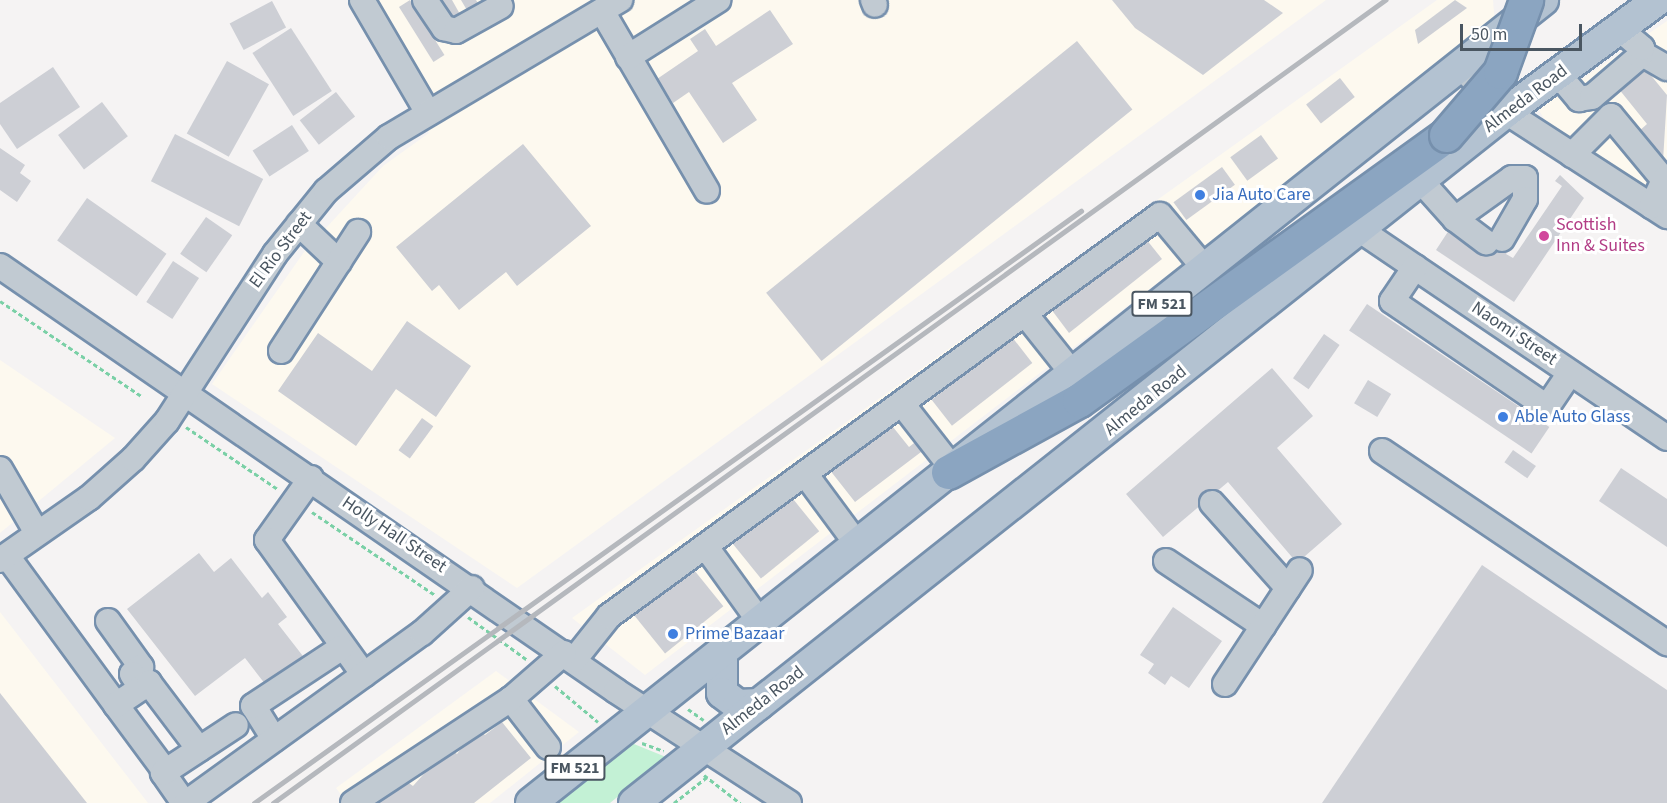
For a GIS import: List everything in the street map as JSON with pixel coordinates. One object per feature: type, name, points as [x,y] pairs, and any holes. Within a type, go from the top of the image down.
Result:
[{"type":"highway","points":[[950,470],[1079,400],[1446,135],[1500,72],[1526,0]]},
{"type":"main road","name":"FM 521","points":[[531,803],[1206,270],[1543,0]]},
{"type":"main road","name":"Almeda Road","points":[[634,803],[703,760],[759,704],[1506,112],[1658,0]]},
{"type":"main road","points":[[1619,29],[1667,7]]},
{"type":"main road","points":[[722,652],[722,693],[738,705],[759,704]]},
{"type":"street","points":[[425,0],[444,28],[456,31],[503,2]]},
{"type":"street","points":[[624,50],[718,0]]},
{"type":"street","points":[[367,2],[428,113]]},
{"type":"street","points":[[611,5],[624,50],[707,191]]},
{"type":"street","name":"El Rio Street","points":[[3,558],[134,459],[167,421],[183,391],[299,224],[326,191],[389,137],[611,5]]},
{"type":"street","points":[[1619,29],[1641,53],[1667,68]]},
{"type":"street","points":[[1558,74],[1586,100],[1641,53]]},
{"type":"street","points":[[1460,66],[1506,112],[1572,155],[1659,211],[1666,179],[1611,116],[1572,155]]},
{"type":"street","points":[[1421,181],[1455,219],[1494,240],[1525,199],[1525,178],[1512,178],[1455,219]]},
{"type":"street","points":[[353,803],[511,699],[569,656],[609,616],[903,405],[1160,215],[1206,270]]},
{"type":"street","points":[[299,224],[339,262]]},
{"type":"street","name":"Naomi Street","points":[[1360,230],[1667,438]]},
{"type":"street","points":[[281,351],[358,232]]},
{"type":"street","name":"Holly Hall Street","points":[[0,266],[647,710],[703,760],[789,803]]},
{"type":"street","points":[[1414,267],[1392,301],[1537,401],[1547,407],[1570,373]]},
{"type":"street","points":[[1026,315],[1073,374]]},
{"type":"street","points":[[903,405],[950,470]]},
{"type":"street","points":[[1383,451],[1667,642]]},
{"type":"street","points":[[0,469],[37,533]]},
{"type":"street","points":[[806,475],[857,544]]},
{"type":"street","points":[[311,478],[267,540],[341,648],[364,675]]},
{"type":"street","points":[[1212,503],[1294,579],[1225,684]]},
{"type":"street","points":[[706,547],[760,622]]},
{"type":"street","points":[[3,558],[116,705],[165,771],[185,803],[364,675],[472,588]]},
{"type":"street","points":[[1166,561],[1263,626]]},
{"type":"street","points":[[108,621],[141,667],[132,674],[141,688]]},
{"type":"street","points":[[274,739],[253,706],[341,648]]},
{"type":"street","points":[[116,705],[148,683],[199,750]]},
{"type":"street","points":[[511,699],[548,747]]},
{"type":"street","points":[[165,771],[236,725]]},
{"type":"path","points":[[0,301],[143,398]]},
{"type":"path","points":[[186,427],[452,606],[542,674],[603,726]]},
{"type":"path","points":[[633,740],[668,753]]},
{"type":"path","points":[[703,760],[707,777],[740,803]]},
{"type":"path","points":[[674,803],[707,777]]},
{"type":"shaded area","points":[[354,0],[1326,0],[517,588],[212,384],[304,252],[383,166],[429,133]]},
{"type":"shaded area","points":[[1437,0],[1493,0],[1495,25],[645,675],[572,618]]},
{"type":"shaded area","points":[[1667,21],[1667,204],[1552,131],[1538,109]]},
{"type":"shaded area","points":[[0,360],[115,438],[0,533]]},
{"type":"shaded area","points":[[0,612],[148,803],[0,803]]},
{"type":"shaded area","points":[[496,671],[579,732],[490,803],[347,803],[336,788]]},
{"type":"green space","points":[[629,742],[666,757],[610,803],[554,803]]},
{"type":"building","points":[[410,0],[444,55],[433,62],[399,7]]},
{"type":"building","points":[[437,0],[452,0],[461,16],[449,22]]},
{"type":"building","points":[[461,0],[476,0],[479,5],[468,12]]},
{"type":"building","points":[[1112,0],[1264,0],[1283,13],[1203,75],[1135,28]]},
{"type":"building","points":[[1455,0],[1467,8],[1418,44],[1415,30]]},
{"type":"building","points":[[272,1],[286,27],[244,50],[230,24]]},
{"type":"building","points":[[770,10],[793,44],[732,83],[757,120],[723,143],[689,92],[673,103],[657,79],[698,51],[690,39],[705,29],[716,46]]},
{"type":"building","points":[[291,28],[332,91],[293,116],[252,53]]},
{"type":"building","points":[[1077,41],[1132,109],[822,361],[766,293]]},
{"type":"building","points":[[227,61],[269,84],[229,157],[187,134]]},
{"type":"building","points":[[1640,62],[1667,95],[1663,161],[1638,132],[1647,124],[1614,83]]},
{"type":"building","points":[[53,67],[80,107],[17,149],[0,124],[0,103]]},
{"type":"building","points":[[1340,78],[1355,97],[1321,123],[1306,104]]},
{"type":"building","points":[[336,92],[355,116],[319,145],[300,120]]},
{"type":"building","points":[[102,102],[128,136],[84,169],[58,135]]},
{"type":"building","points":[[292,125],[309,151],[269,177],[253,151]]},
{"type":"building","points":[[175,134],[263,179],[239,226],[151,181]]},
{"type":"building","points":[[1261,135],[1278,158],[1247,181],[1230,157]]},
{"type":"building","points":[[523,144],[591,226],[517,286],[506,272],[459,310],[439,285],[432,291],[396,247]]},
{"type":"building","points":[[0,148],[25,165],[20,173],[31,181],[17,202],[0,190]]},
{"type":"building","name":"Jia Auto Care","points":[[1222,167],[1235,185],[1186,220],[1173,202]]},
{"type":"building","name":"Scottish Inn & Suites","points":[[1560,175],[1584,198],[1514,302],[1436,250],[1451,227],[1512,245],[1506,254],[1513,258],[1562,186],[1555,181]]},
{"type":"building","points":[[87,198],[166,254],[137,296],[57,241]]},
{"type":"building","points":[[206,217],[232,235],[206,272],[180,254]]},
{"type":"building","points":[[1146,239],[1162,259],[1069,333],[1051,309]]},
{"type":"building","points":[[173,261],[199,278],[172,319],[146,302]]},
{"type":"building","points":[[1367,304],[1549,427],[1531,454],[1349,331]]},
{"type":"building","points":[[407,321],[471,366],[436,417],[396,389],[356,446],[278,391],[318,333],[372,371]]},
{"type":"building","points":[[1324,334],[1340,345],[1309,389],[1293,378]]},
{"type":"building","points":[[1012,337],[1032,363],[952,426],[932,400]]},
{"type":"building","points":[[1272,368],[1313,416],[1277,448],[1342,524],[1297,563],[1228,482],[1163,537],[1126,494]]},
{"type":"building","points":[[1368,380],[1391,394],[1377,417],[1354,403]]},
{"type":"building","points":[[422,418],[433,426],[410,459],[398,450]]},
{"type":"building","points":[[889,422],[909,447],[918,440],[925,449],[855,502],[829,469]]},
{"type":"building","points":[[1513,450],[1536,466],[1527,478],[1504,462]]},
{"type":"building","points":[[1621,468],[1667,499],[1667,547],[1599,501]]},
{"type":"building","points":[[789,494],[819,531],[761,579],[731,541]]},
{"type":"building","points":[[199,553],[214,572],[231,558],[262,598],[268,592],[287,617],[278,624],[306,660],[269,689],[245,658],[195,696],[127,609]]},
{"type":"building","points":[[690,565],[723,606],[665,653],[632,612]]},
{"type":"building","points":[[1482,565],[1667,690],[1667,803],[1322,803]]},
{"type":"building","points":[[1173,607],[1222,641],[1189,688],[1171,676],[1165,685],[1148,673],[1154,664],[1140,655]]},
{"type":"building","points":[[0,693],[87,803],[0,803]]},
{"type":"building","points":[[502,722],[531,758],[474,803],[373,803],[403,779],[413,786],[448,747],[457,754],[476,728],[485,735]]},
{"type":"railway","points":[[273,803],[1385,0]]},
{"type":"railway","points":[[254,803],[1081,211]]},
{"type":"place","name":"Jia Auto Care","points":[[1200,195]]},
{"type":"place","name":"Scottish Inn & Suites","points":[[1544,236]]},
{"type":"place","name":"Able Auto Glass","points":[[1503,417]]},
{"type":"place","name":"Prime Bazaar","points":[[673,634]]}]
